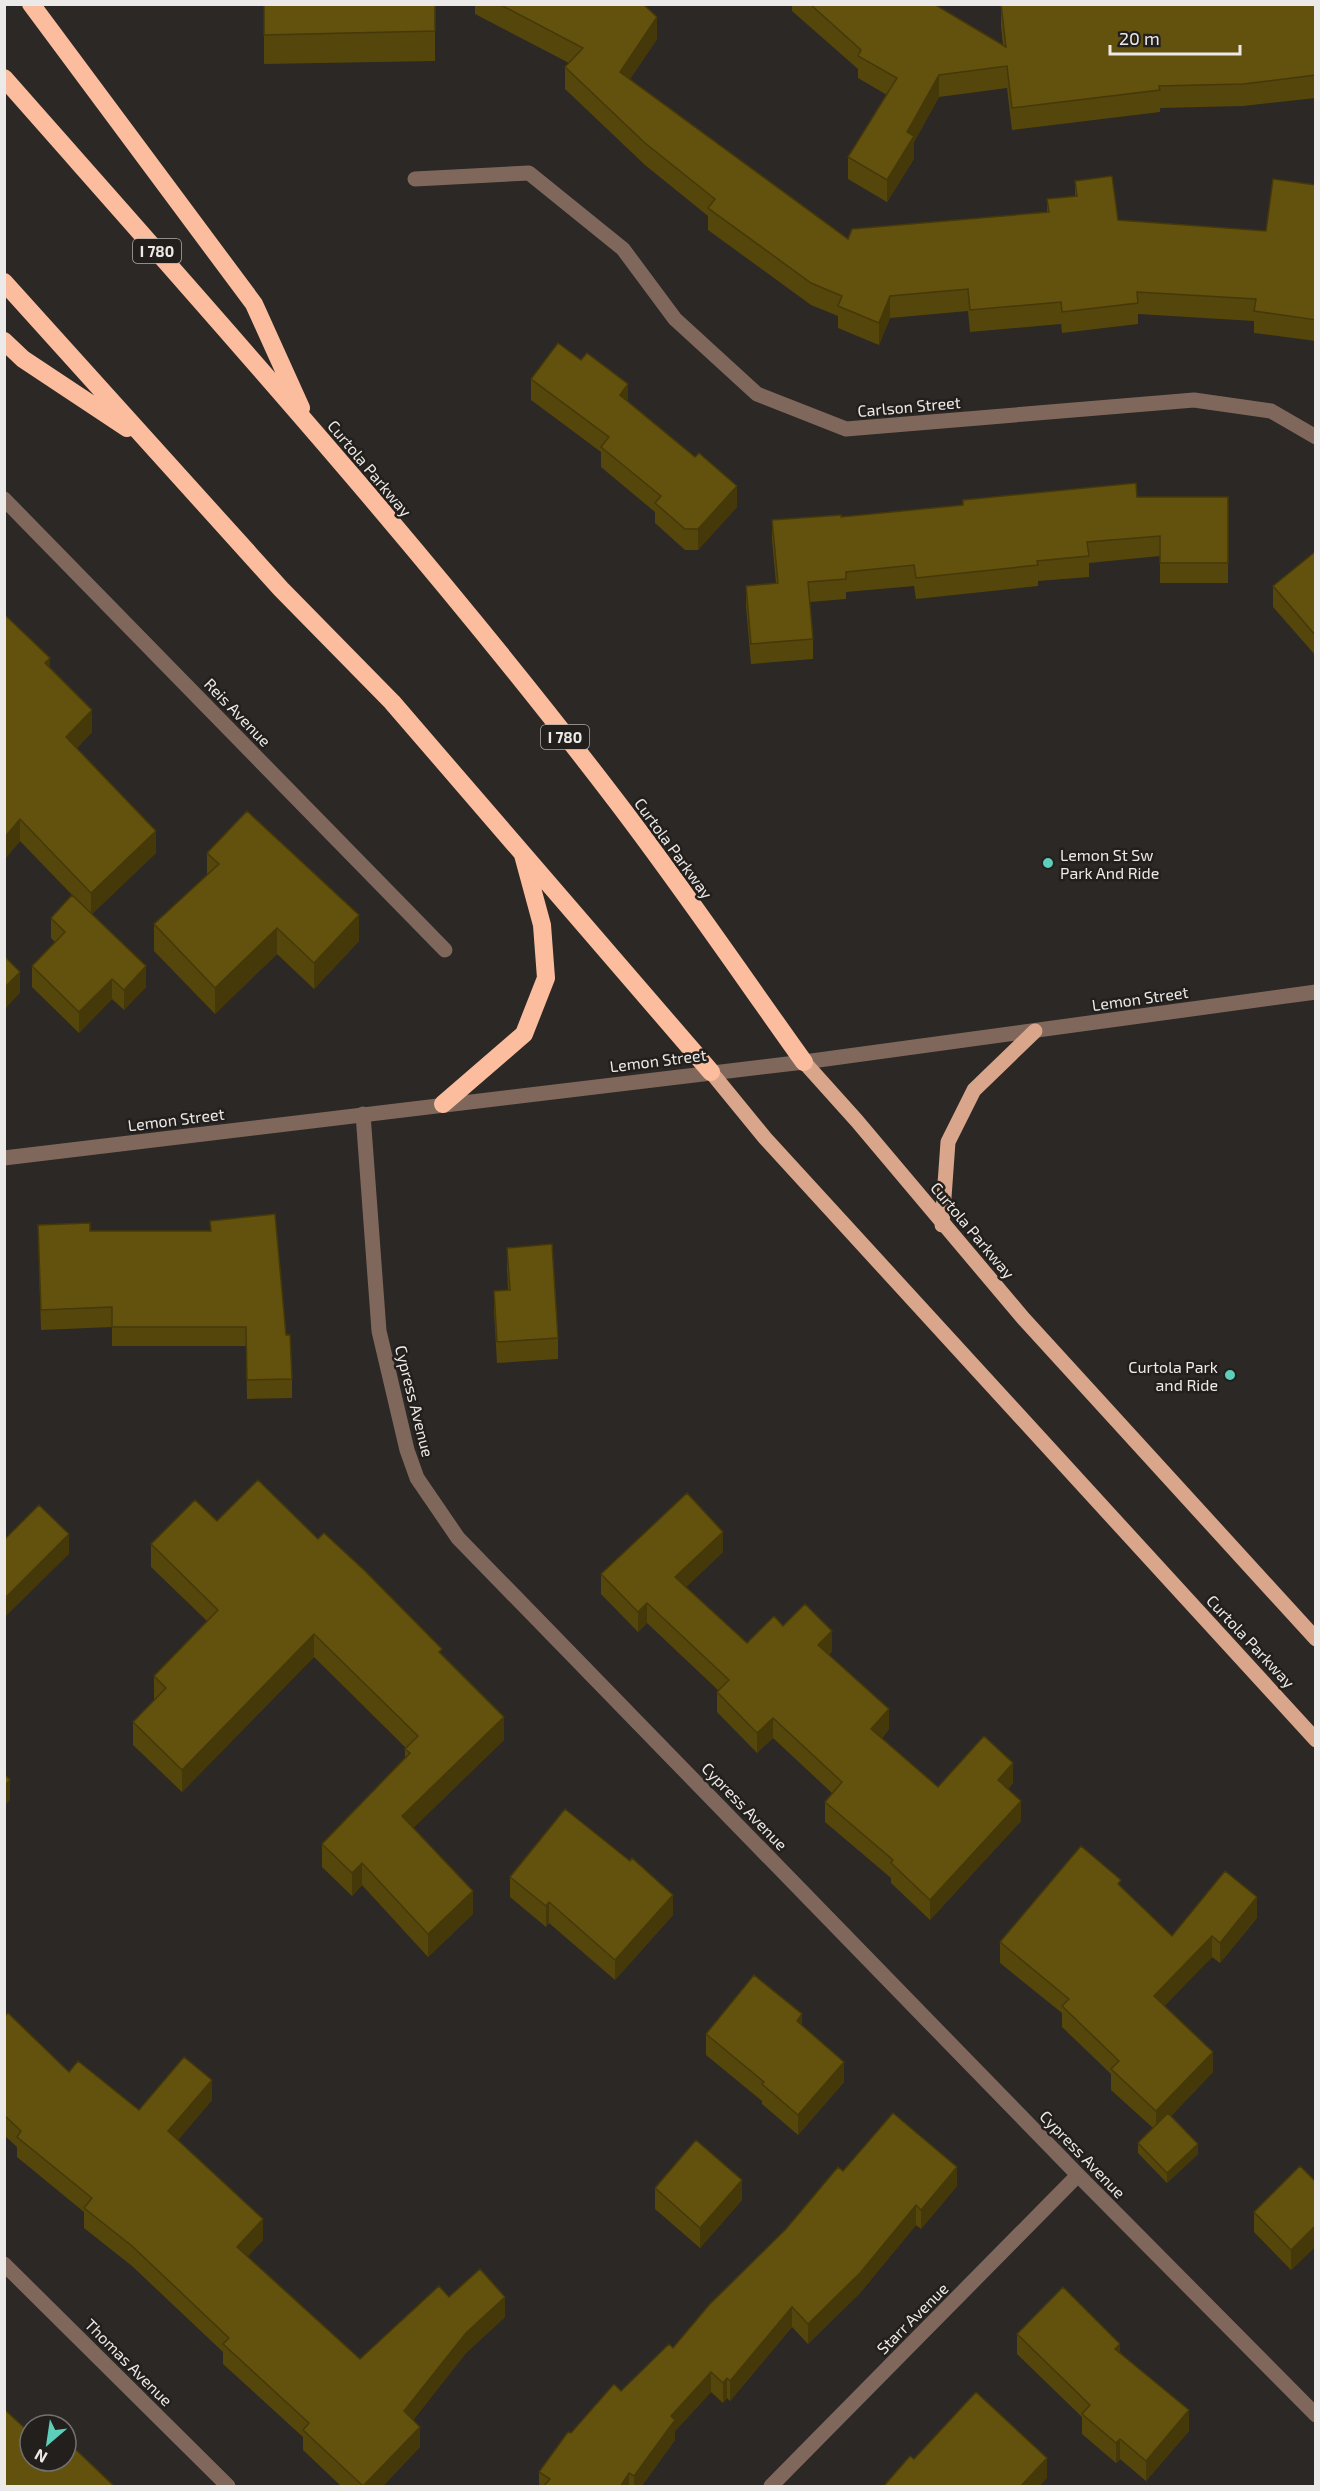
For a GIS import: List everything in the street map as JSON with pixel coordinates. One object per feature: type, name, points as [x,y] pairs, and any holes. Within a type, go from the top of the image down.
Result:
[{"type":"highway","points":[[31,4],[254,304],[309,426]]},
{"type":"highway","name":"Curtola Parkway","points":[[4,78],[309,426],[479,629],[615,799],[804,1062]]},
{"type":"highway","name":"Curtola Parkway","points":[[4,282],[281,589],[392,702],[711,1072]]},
{"type":"highway","points":[[4,341],[23,359],[151,444]]},
{"type":"highway","points":[[443,1104],[524,1034],[546,978],[542,925],[522,851]]},
{"type":"main road","points":[[942,1224],[948,1142],[974,1090],[1035,1032]]},
{"type":"main road","name":"Curtola Parkway","points":[[804,1062],[857,1121],[1023,1318],[1316,1639]]},
{"type":"main road","name":"Curtola Parkway","points":[[711,1072],[765,1138],[1316,1740]]},
{"type":"street","name":"Carlson Street","points":[[415,179],[529,172],[623,249],[675,319],[757,394],[846,429],[1194,400],[1271,411],[1316,437]]},
{"type":"street","name":"Reis Avenue","points":[[4,499],[445,950]]},
{"type":"street","name":"Lemon Street","points":[[4,1158],[804,1062],[1316,992]]},
{"type":"street","name":"Cypress Avenue","points":[[363,1114],[379,1331],[407,1450],[417,1478],[458,1538],[1078,2175],[1316,2415]]},
{"type":"street","name":"Starr Avenue","points":[[771,2487],[1078,2175]]},
{"type":"street","name":"Thomas Avenue","points":[[4,2264],[228,2487]]},
{"type":"building","points":[[264,4],[435,4],[435,31],[264,35]]},
{"type":"building","points":[[499,4],[643,4],[657,17],[620,72],[848,239],[852,229],[1049,212],[1047,199],[1077,196],[1075,181],[1112,176],[1118,220],[1266,231],[1273,179],[1316,185],[1316,320],[1254,311],[1256,299],[1137,292],[1138,303],[1062,312],[1061,302],[970,310],[968,289],[890,296],[879,323],[838,306],[842,296],[811,283],[708,208],[715,199],[645,143],[565,67],[583,48]]},
{"type":"building","points":[[810,4],[934,4],[1006,47],[1001,4],[1316,4],[1316,75],[1243,84],[1159,86],[1160,90],[1012,108],[1007,66],[939,75],[907,132],[914,136],[887,180],[848,157],[897,78],[858,56],[861,50]]},
{"type":"building","points":[[558,343],[581,360],[587,353],[628,384],[620,395],[695,457],[699,453],[737,486],[698,529],[685,529],[655,503],[661,496],[601,447],[609,437],[531,379]]},
{"type":"building","points":[[1136,483],[1137,497],[1228,497],[1228,563],[1160,563],[1160,536],[1087,542],[1089,556],[1037,561],[1038,565],[916,578],[914,565],[846,572],[846,579],[808,582],[813,639],[751,644],[746,586],[778,583],[772,520],[841,515],[841,517],[963,505],[963,500]]},
{"type":"building","points":[[1316,551],[1316,636],[1273,586]]},
{"type":"building","points":[[4,614],[50,658],[45,663],[92,710],[66,737],[156,831],[91,893],[20,819],[4,838]]},
{"type":"building","points":[[247,811],[359,915],[314,963],[277,928],[215,988],[154,924],[219,864],[207,853]]},
{"type":"building","points":[[72,895],[146,966],[124,990],[112,979],[79,1012],[32,966],[65,932],[51,918]]},
{"type":"building","points":[[4,956],[20,972],[4,988]]},
{"type":"building","points":[[275,1214],[286,1335],[290,1335],[292,1379],[247,1380],[246,1327],[112,1327],[112,1307],[41,1310],[38,1225],[90,1223],[90,1231],[211,1231],[210,1221]]},
{"type":"building","points":[[552,1244],[558,1338],[497,1342],[494,1291],[510,1290],[507,1248]]},
{"type":"building","points":[[258,1480],[318,1539],[324,1533],[365,1571],[442,1649],[439,1652],[504,1717],[402,1816],[473,1891],[428,1934],[362,1863],[352,1873],[322,1844],[410,1753],[405,1749],[418,1736],[314,1634],[182,1770],[133,1722],[166,1688],[154,1676],[218,1610],[151,1544],[195,1500],[217,1521]]},
{"type":"building","points":[[687,1493],[723,1532],[675,1577],[747,1643],[774,1616],[783,1626],[805,1604],[832,1631],[818,1645],[889,1709],[871,1729],[938,1787],[984,1736],[1013,1763],[998,1780],[1021,1801],[930,1900],[891,1863],[893,1860],[825,1802],[842,1782],[773,1718],[757,1733],[717,1692],[729,1680],[647,1603],[638,1612],[601,1574]]},
{"type":"building","points":[[39,1505],[69,1534],[4,1599],[4,1540]]},
{"type":"building","points":[[4,1774],[10,1780],[4,1786]]},
{"type":"building","points":[[565,1809],[630,1861],[632,1858],[673,1895],[615,1960],[549,1902],[546,1906],[510,1877]]},
{"type":"building","points":[[1081,1846],[1121,1880],[1118,1884],[1172,1936],[1225,1871],[1257,1897],[1220,1943],[1212,1936],[1154,1996],[1213,2052],[1156,2111],[1111,2069],[1119,2061],[1062,2006],[1069,1999],[1000,1942]]},
{"type":"building","points":[[754,1975],[802,2014],[797,2021],[844,2062],[798,2115],[762,2084],[764,2082],[706,2034]]},
{"type":"building","points":[[4,2013],[6,2015],[8,2013],[69,2072],[78,2061],[139,2110],[184,2057],[212,2080],[168,2131],[263,2219],[237,2247],[360,2359],[439,2286],[449,2297],[480,2269],[505,2297],[466,2333],[404,2411],[420,2427],[363,2486],[303,2430],[309,2423],[223,2344],[229,2338],[132,2246],[84,2208],[92,2198],[17,2137],[21,2131],[4,2115]]},
{"type":"building","points":[[893,2113],[957,2167],[921,2210],[916,2205],[860,2273],[808,2324],[792,2307],[730,2381],[727,2378],[723,2383],[711,2372],[671,2416],[675,2420],[634,2476],[629,2473],[620,2487],[543,2487],[550,2479],[539,2472],[568,2432],[571,2433],[614,2384],[621,2391],[669,2344],[673,2348],[709,2305],[786,2229],[838,2167],[843,2171]]},
{"type":"building","points":[[1168,2113],[1198,2144],[1167,2173],[1138,2143]]},
{"type":"building","points":[[696,2140],[742,2180],[700,2228],[655,2188]]},
{"type":"building","points":[[1300,2166],[1316,2182],[1316,2225],[1291,2250],[1254,2212]]},
{"type":"building","points":[[1063,2287],[1120,2344],[1115,2349],[1189,2410],[1146,2461],[1120,2439],[1116,2443],[1082,2414],[1090,2405],[1017,2334]]},
{"type":"building","points":[[976,2392],[1047,2458],[1020,2487],[883,2487],[910,2456],[914,2459]]},
{"type":"building","points":[[4,2409],[18,2422],[18,2473],[78,2473],[78,2452],[115,2487],[4,2487]]},
{"type":"place","name":"Lemon St Sw Park And Ride","points":[[1048,863]]},
{"type":"place","name":"Curtola Park and Ride","points":[[1230,1375]]}]
